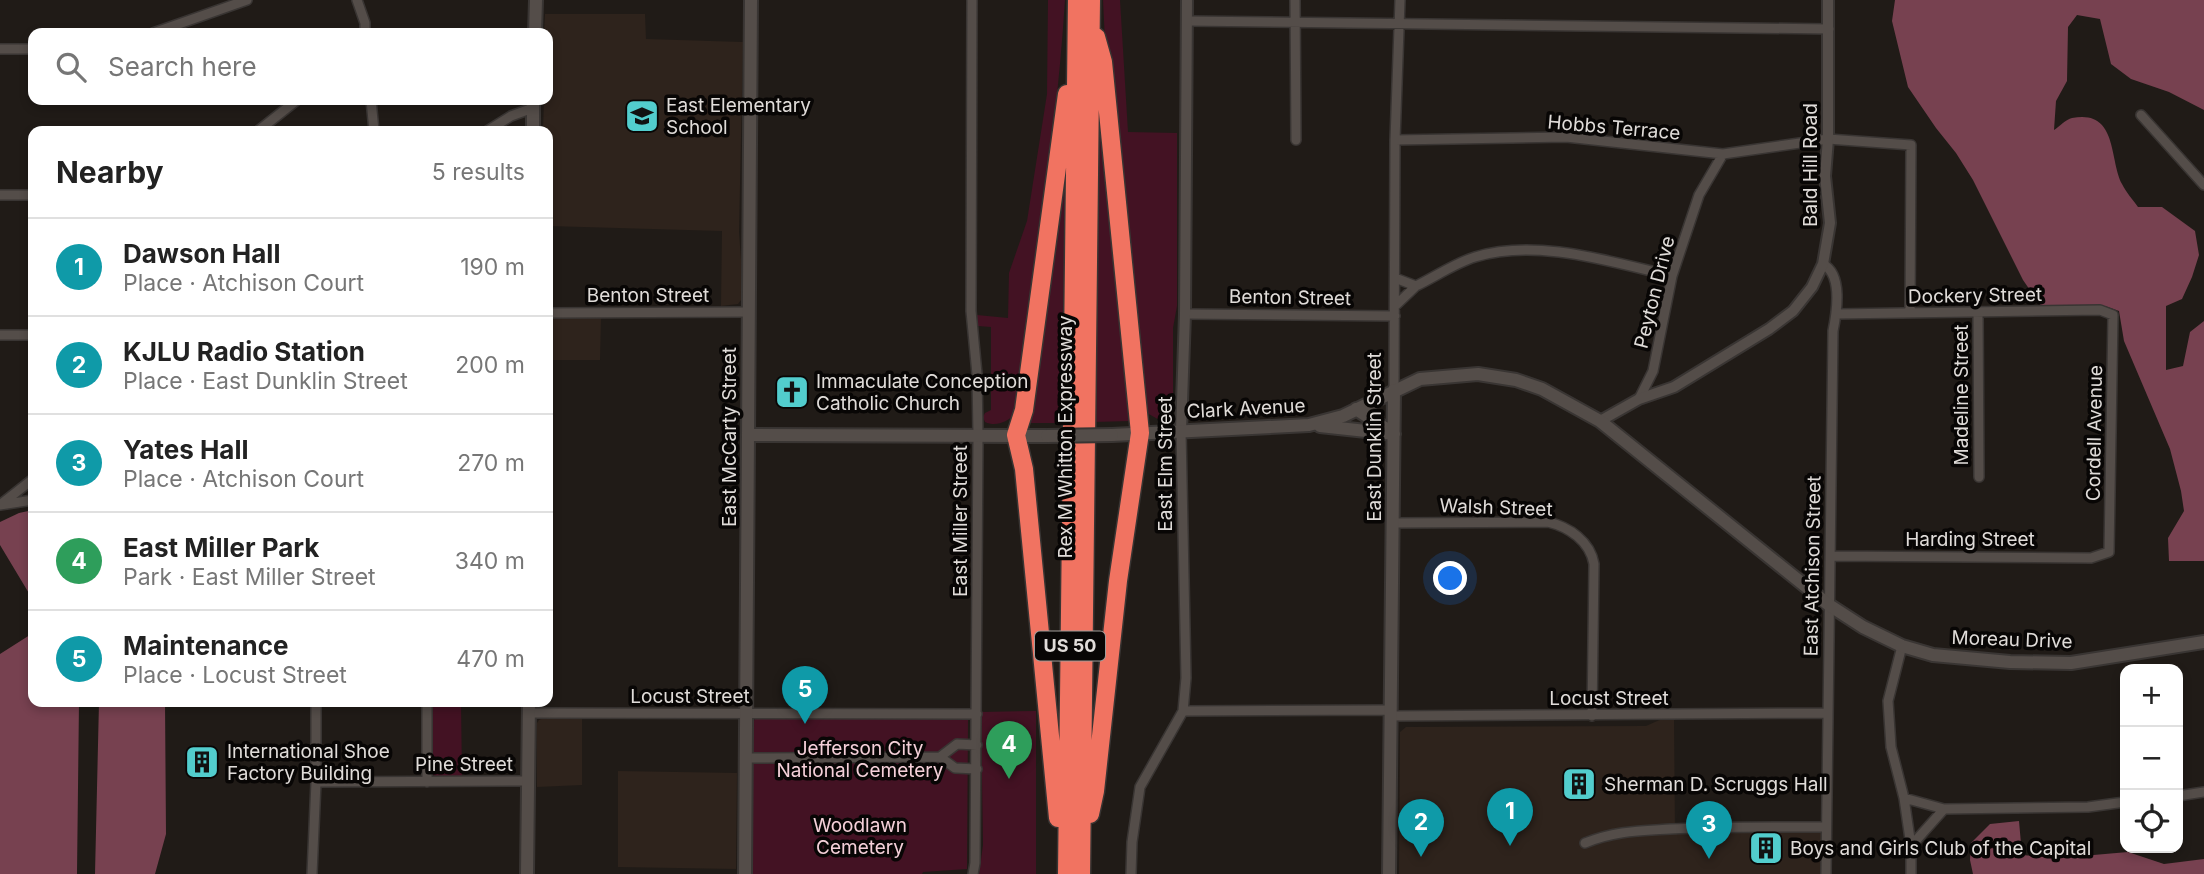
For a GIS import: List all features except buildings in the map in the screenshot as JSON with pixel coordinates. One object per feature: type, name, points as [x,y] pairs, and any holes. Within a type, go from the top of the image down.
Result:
[{"type":"highway","points":[[1082,852],[1095,791],[1118,580],[1140,433],[1103,62],[1084,9]]},
{"type":"highway","points":[[1066,874],[1057,811],[1024,469],[1016,435],[1024,410],[1084,9]]},
{"type":"highway","name":"Rex M Whitton Expressway","points":[[1081,874],[1084,9]]},
{"type":"highway","name":"Rex M Whitton Expressway","points":[[1066,874],[1084,9]]},
{"type":"main road","points":[[535,28],[536,0]]},
{"type":"main road","name":"East McCarty Street","points":[[744,874],[751,0]]},
{"type":"main road","points":[[533,105],[533,126]]},
{"type":"main road","name":"Clark Avenue","points":[[748,435],[1112,435],[1310,425],[1328,422],[1420,379],[1478,374],[1516,380],[1542,388],[1600,421],[1829,606]]},
{"type":"main road","name":"East Dunklin Street","points":[[1389,874],[1394,390]]},
{"type":"main road","points":[[1356,409],[1394,434]]},
{"type":"main road","points":[[1310,425],[1394,434]]},
{"type":"main road","name":"Moreau Drive","points":[[1829,606],[1902,646],[1933,655],[2010,662],[2071,663],[2204,642]]},
{"type":"main road","points":[[527,874],[529,707]]},
{"type":"street","points":[[167,28],[247,0]]},
{"type":"street","points":[[358,0],[365,28]]},
{"type":"street","name":"East Miller Street","points":[[972,0],[971,311],[977,374],[978,435],[977,745],[973,874]]},
{"type":"street","name":"East Elm Street","points":[[1131,874],[1132,842],[1140,787],[1183,711],[1186,678],[1181,431],[1185,314],[1187,0]]},
{"type":"street","points":[[1295,0],[1296,140]]},
{"type":"street","name":"East Dunklin Street","points":[[1394,390],[1395,140],[1400,0]]},
{"type":"street","name":"Bald Hill Road","points":[[1639,399],[1674,387],[1769,329],[1793,311],[1812,287],[1823,264],[1830,223],[1825,176],[1828,139],[1828,0]]},
{"type":"street","points":[[1187,21],[1829,29]]},
{"type":"street","points":[[0,49],[28,49]]},
{"type":"street","points":[[264,126],[291,105]]},
{"type":"street","points":[[371,105],[374,126]]},
{"type":"street","points":[[495,126],[531,105]]},
{"type":"street","points":[[2141,114],[2204,185]]},
{"type":"street","name":"Hobbs Terrace","points":[[1395,140],[1566,137],[1723,154],[1828,139],[1911,145],[1910,313]]},
{"type":"street","name":"Peyton Drive","points":[[1639,399],[1653,371],[1672,276],[1699,195],[1723,154]]},
{"type":"street","points":[[0,195],[28,195]]},
{"type":"street","points":[[1395,311],[1416,286],[1474,257],[1510,252],[1562,252],[1672,276]]},
{"type":"street","name":"East Atchison Street","points":[[1823,264],[1830,268],[1835,276],[1836,314],[1833,331],[1826,874]]},
{"type":"street","points":[[1395,278],[1416,286]]},
{"type":"street","name":"Dockery Street","points":[[1836,314],[2100,310],[2113,315]]},
{"type":"street","name":"Benton Street","points":[[1185,314],[1395,311]]},
{"type":"street","name":"Benton Street","points":[[553,313],[749,312]]},
{"type":"street","name":"Madeline Street","points":[[1978,312],[1979,477]]},
{"type":"street","name":"Cordell Avenue","points":[[2109,552],[2113,315]]},
{"type":"street","points":[[0,335],[28,336]]},
{"type":"street","points":[[1600,421],[1639,399]]},
{"type":"street","points":[[0,505],[28,483]]},
{"type":"street","points":[[0,505],[28,501]]},
{"type":"street","name":"Walsh Street","points":[[1393,523],[1548,522],[1568,529],[1580,538],[1588,548],[1594,564],[1592,716]]},
{"type":"street","name":"Harding Street","points":[[1830,556],[2091,558],[2109,552]]},
{"type":"street","points":[[1902,646],[1888,701],[1891,747],[1904,798],[1911,846],[1911,874]]},
{"type":"street","points":[[312,874],[316,707]]},
{"type":"street","points":[[427,707],[427,782]]},
{"type":"street","name":"Locust Street","points":[[529,707],[746,714],[977,714]]},
{"type":"street","name":"Locust Street","points":[[1183,711],[1592,716],[1827,713]]},
{"type":"street","points":[[940,758],[957,744],[977,745]]},
{"type":"street","points":[[745,758],[940,758],[955,768],[976,769]]},
{"type":"street","name":"Pine Street","points":[[316,782],[528,782]]},
{"type":"street","points":[[2183,795],[2204,792]]},
{"type":"street","points":[[1904,798],[1944,809],[2088,807],[2120,803]]},
{"type":"street","points":[[1911,846],[1944,809]]},
{"type":"street","points":[[1586,843],[1606,834],[1642,831],[1718,827],[1826,827]]},
{"type":"shaded area","points":[[1895,0],[2204,0],[2204,110],[2169,92],[2131,79],[2111,64],[2100,19],[2077,15],[2068,27],[2067,81],[2056,101],[2054,130],[2072,118],[2087,117],[2097,121],[2105,128],[2109,138],[2122,184],[2138,207],[2162,207],[2195,231],[2199,255],[2192,277],[2182,299],[2166,306],[2166,370],[2183,366],[2190,332],[2204,321],[2204,561],[2169,561],[2168,538],[2184,511],[2181,491],[2170,449],[2124,341],[2119,311],[2105,306],[2041,306],[2023,280],[1973,180],[1908,87],[1892,21]]},
{"type":"shaded area","name":"East Elementary School","points":[[545,14],[645,14],[646,39],[743,42],[739,232],[741,300],[738,304],[721,306],[722,231],[553,226],[553,126],[543,126],[544,105],[553,105],[553,28],[544,28]]},
{"type":"shaded area","points":[[553,318],[601,318],[600,360],[553,360]]},
{"type":"shaded area","points":[[28,511],[28,592],[0,545],[0,522]]},
{"type":"shaded area","points":[[28,636],[28,707],[79,707],[77,874],[0,874],[0,654]]},
{"type":"shaded area","points":[[99,707],[165,707],[166,834],[155,874],[95,874]]},
{"type":"shaded area","points":[[547,716],[582,716],[582,785],[537,787],[537,723]]},
{"type":"shaded area","points":[[1664,718],[1674,718],[1675,833],[1735,830],[1821,832],[1821,874],[1399,874],[1400,732],[1406,727],[1646,726]]},
{"type":"shaded area","points":[[618,771],[737,773],[736,869],[618,867]]},
{"type":"shaded area","points":[[2019,821],[2022,855],[2059,858],[2131,853],[2164,864],[2204,859],[2204,874],[1973,874],[1971,843],[1990,824]]},
{"type":"green space","points":[[1048,0],[1065,0],[1044,207],[1015,414],[1005,421],[993,424],[985,422],[983,417],[991,410],[991,327],[978,326],[977,315],[1008,318],[1009,273],[1027,221],[1047,94]]},
{"type":"green space","points":[[1103,0],[1120,0],[1128,132],[1177,133],[1177,306],[1173,328],[1173,416],[1163,422],[1147,413],[1141,405],[1107,82]]},
{"type":"green space","points":[[1098,87],[1132,419],[1130,421],[1093,422]]},
{"type":"green space","points":[[1068,107],[1066,423],[1030,423],[1027,417]]},
{"type":"green space","points":[[431,707],[461,707],[462,776],[432,774]]},
{"type":"green space","points":[[1036,711],[1036,874],[979,874],[983,845],[981,712]]},
{"type":"green space","points":[[755,719],[968,720],[967,869],[922,874],[751,874],[752,724]]},
{"type":"place","name":"East Elementary School","points":[[642,116]]},
{"type":"place","name":"Immaculate Conception Catholic Church","points":[[792,392]]},
{"type":"place","name":"Maintenance","points":[[805,724]]},
{"type":"place","name":"International Shoe Factory Building","points":[[202,762]]},
{"type":"place","name":"East Miller Park","points":[[1009,779]]},
{"type":"place","name":"Sherman D. Scruggs Hall","points":[[1579,784]]},
{"type":"place","name":"Dawson Hall","points":[[1510,846]]},
{"type":"place","name":"Boys and Girls Club of the Capital","points":[[1766,848]]},
{"type":"place","name":"KJLU Radio Station","points":[[1421,857]]},
{"type":"place","name":"Yates Hall","points":[[1709,859]]},
{"type":"park label","name":"Jefferson City National Cemetery","points":[[860,759]]},
{"type":"park label","name":"Woodlawn Cemetery","points":[[860,836]]}]
